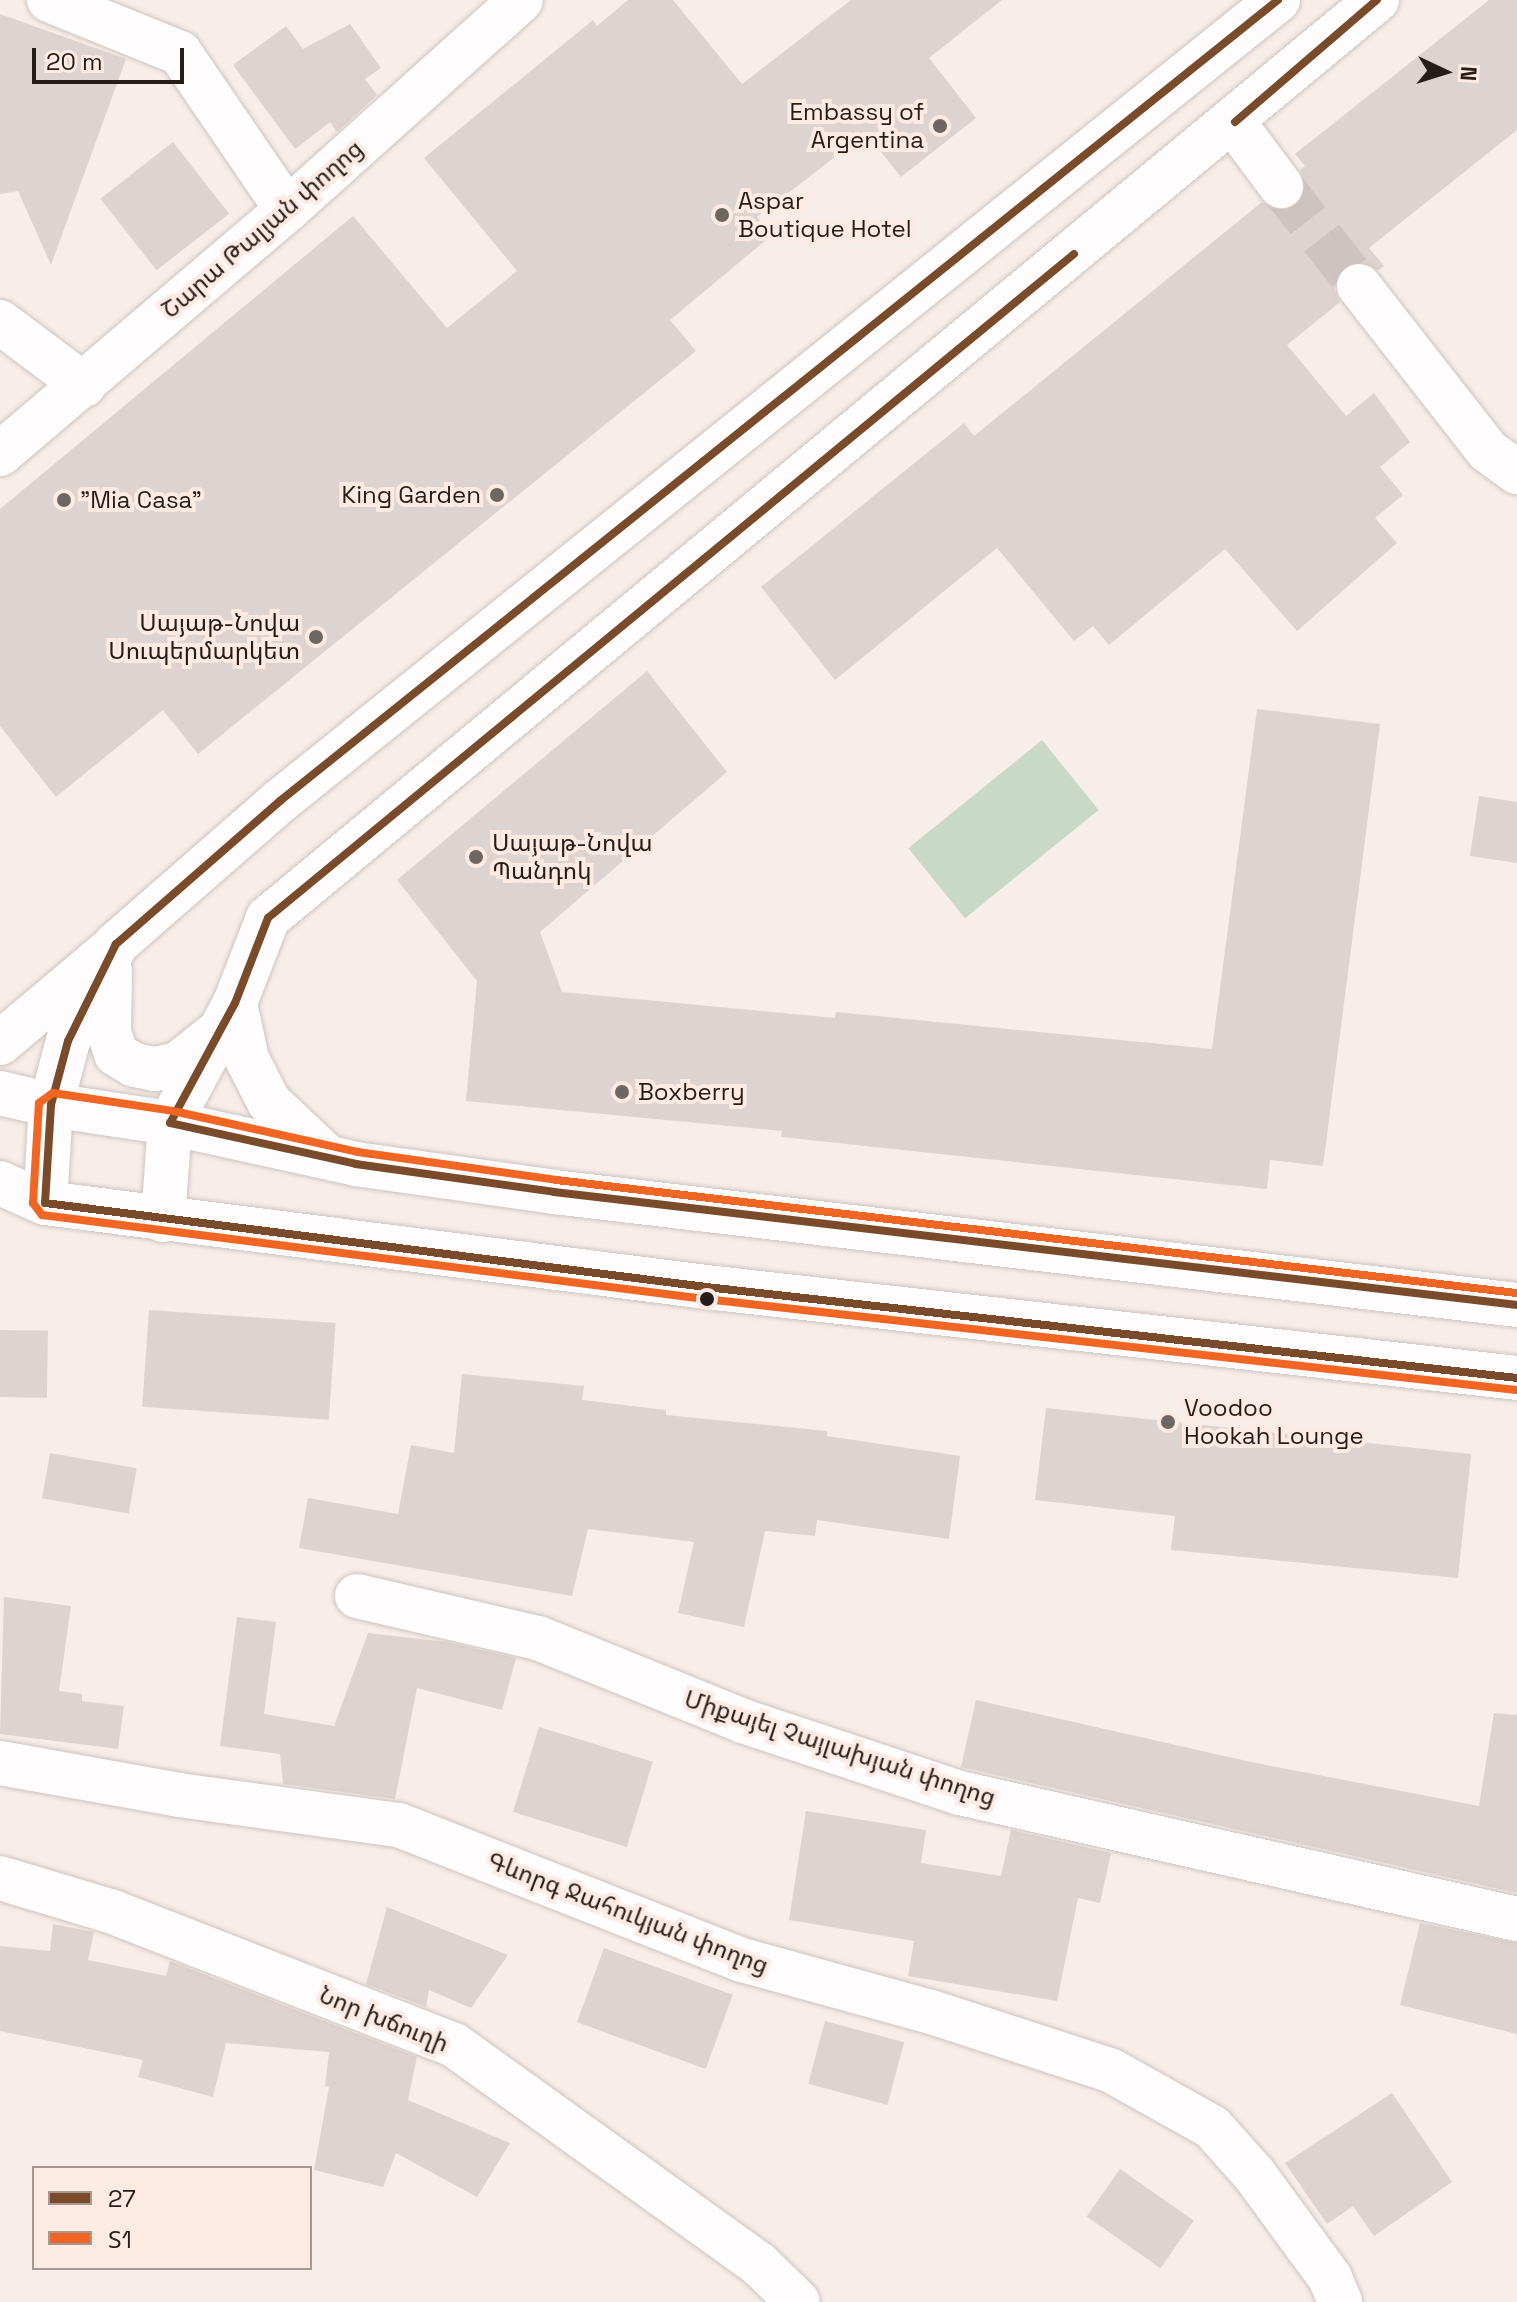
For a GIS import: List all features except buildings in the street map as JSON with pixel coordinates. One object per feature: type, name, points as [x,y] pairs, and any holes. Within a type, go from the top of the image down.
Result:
[{"type":"main road","points":[[49,0],[180,53],[287,210]]},
{"type":"main road","name":"Շարա Թալյան փողոց","points":[[0,454],[287,210],[521,0]]},
{"type":"main road","points":[[0,1043],[280,801],[1278,0]]},
{"type":"main road","points":[[163,1220],[170,1123],[229,1014],[268,918],[1234,123],[1377,0]]},
{"type":"main road","points":[[1234,123],[1281,186]]},
{"type":"main road","points":[[1359,286],[1488,451],[1517,472]]},
{"type":"main road","points":[[0,322],[84,385]]},
{"type":"main road","points":[[116,944],[106,1005],[116,1054],[134,1065],[155,1069],[178,1064],[229,1014]]},
{"type":"main road","points":[[45,1203],[51,1105],[68,1041],[116,944]]},
{"type":"main road","points":[[229,1014],[269,1102],[323,1153]]},
{"type":"main road","points":[[0,1093],[51,1105],[170,1123],[323,1153],[356,1164],[554,1192],[1517,1305]]},
{"type":"main road","points":[[0,1183],[45,1203],[163,1220],[1517,1378]]},
{"type":"main road","name":"Միքայել Չայլախյան փողոց","points":[[357,1596],[538,1638],[743,1721],[960,1793],[1517,1919]]},
{"type":"main road","name":"Գևորգ Ջահուկյան փողոց","points":[[0,1763],[179,1795],[399,1825],[742,1960],[931,2012],[1110,2070],[1212,2127],[1254,2174],[1330,2278],[1340,2302]]},
{"type":"main road","name":"Նոր խճուղի","points":[[0,1878],[113,1912],[454,2045],[759,2264],[798,2302]]},
{"type":"green space","points":[[1042,740],[1099,810],[965,918],[908,848]]},
{"type":"tunnel","points":[[1281,186],[1359,286]]},
{"type":"transit line","name":"27","points":[[1278,0],[280,801],[116,944],[68,1041],[51,1105],[45,1203],[706,1287],[1517,1378]]},
{"type":"transit line","name":"27","points":[[1235,122],[1377,0]]},
{"type":"transit line","name":"27","points":[[1074,254],[268,918],[235,1003],[170,1123],[356,1164],[554,1192],[1517,1305]]},
{"type":"transit line","name":"Տ1","points":[[1516,1390],[705,1299],[42,1215],[33,1203],[39,1103],[53,1093],[173,1111],[358,1152],[556,1180],[1517,1293]]},
{"type":"place","name":"Embassy of Argentina","points":[[940,126]]},
{"type":"place","name":"Aspar Boutique Hotel","points":[[722,215]]},
{"type":"place","name":"King Garden","points":[[497,495]]},
{"type":"place","name":"\"Mia Casa\"","points":[[64,500]]},
{"type":"place","name":"Սայաթ-Նովա Սուպերմարկետ","points":[[316,637]]},
{"type":"place","name":"Սայաթ-Նովա Պանդոկ","points":[[476,857]]},
{"type":"place","name":"Boxberry","points":[[622,1092]]},
{"type":"place","name":"Voodoo Hookah Lounge","points":[[1168,1422]]}]
